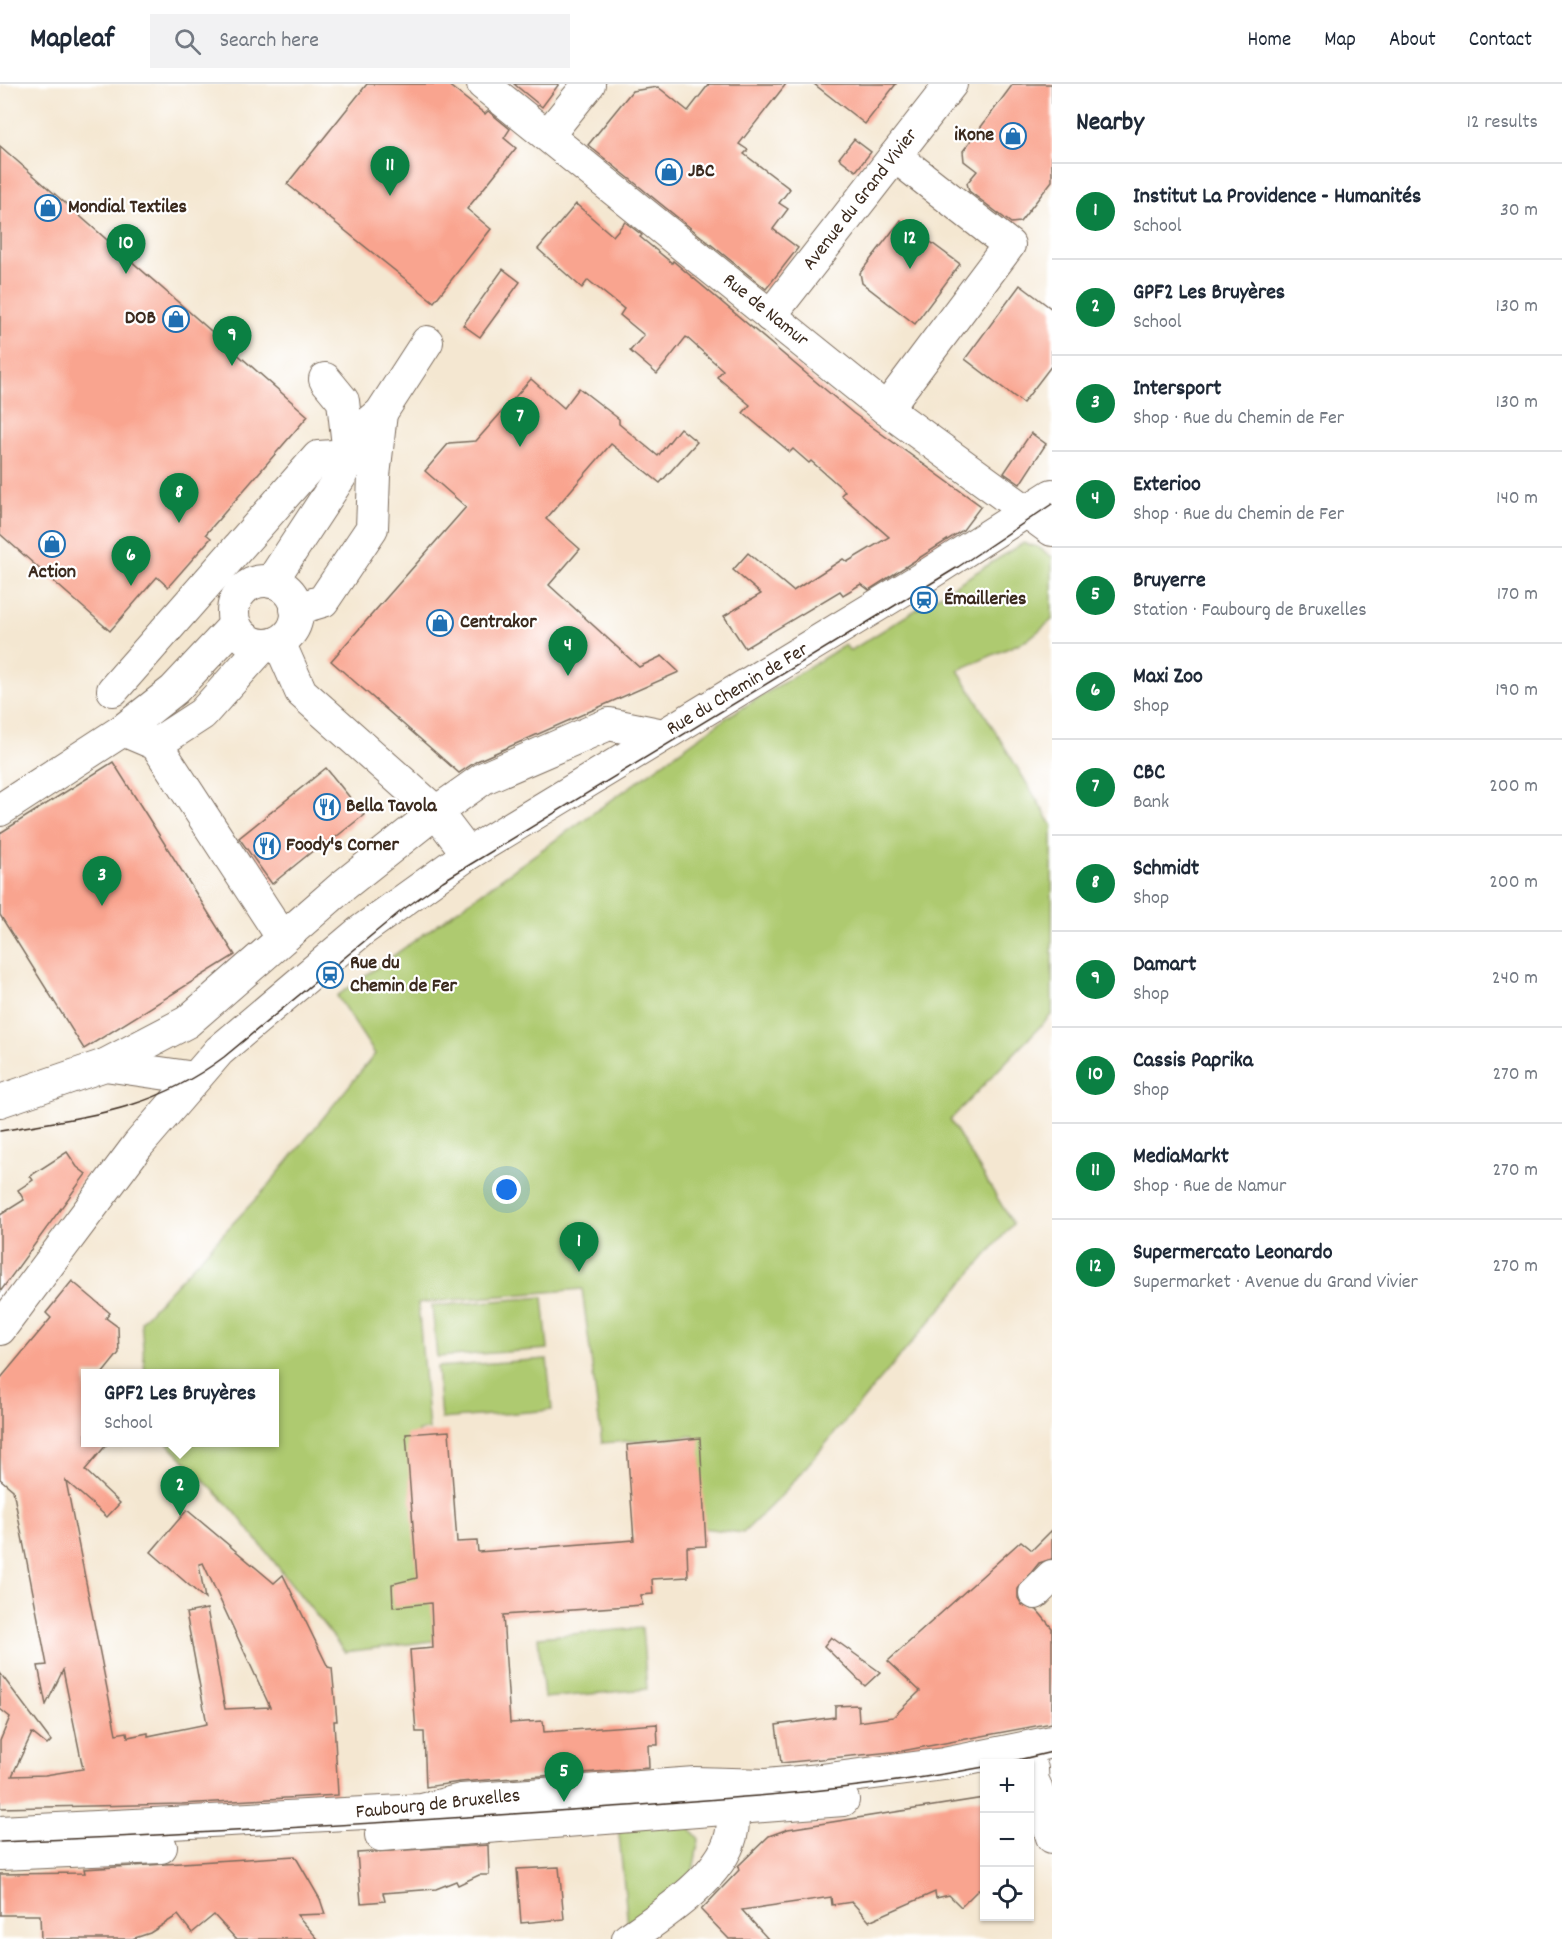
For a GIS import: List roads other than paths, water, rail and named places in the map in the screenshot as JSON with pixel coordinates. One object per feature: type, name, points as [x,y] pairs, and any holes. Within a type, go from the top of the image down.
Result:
[{"type":"street","name":"Rue de Namur","points":[[483,84],[886,408],[1040,503],[1052,530]]},
{"type":"street","points":[[548,135],[589,84]]},
{"type":"street","name":"Avenue du Grand Vivier","points":[[771,316],[951,84]]},
{"type":"street","points":[[886,408],[1009,245],[895,156]]},
{"type":"street","points":[[271,582],[340,477],[364,427],[381,413],[427,342]]},
{"type":"street","points":[[325,379],[344,401],[349,455]]},
{"type":"street","points":[[296,609],[323,601],[372,528],[374,476],[381,413]]},
{"type":"street","points":[[113,690],[318,457],[349,455]]},
{"type":"street","name":"Rue du Chemin de Fer","points":[[0,1329],[138,1145],[195,1078],[219,1052],[361,931],[468,854],[1040,503]]},
{"type":"street","points":[[156,744],[202,714],[271,643],[294,625],[296,609],[288,592],[271,582],[261,581],[243,589],[233,606],[235,625],[246,639],[271,643],[301,692],[436,812],[468,854]]},
{"type":"street","points":[[0,810],[123,730],[174,690],[235,625]]},
{"type":"street","points":[[0,1101],[105,1065],[187,1022],[282,937],[436,812],[484,778],[609,724],[663,735]]},
{"type":"street","points":[[123,730],[156,744],[282,937]]},
{"type":"street","points":[[105,1065],[195,1078]]},
{"type":"street","name":"Faubourg de Bruxelles","points":[[0,1832],[422,1810],[461,1800],[695,1783],[731,1797],[766,1785],[877,1774],[980,1758],[1052,1742]]},
{"type":"street","points":[[1038,1768],[1033,1787],[1035,1785],[1052,1837]]},
{"type":"street","name":"Faubourg de Bruxelles","points":[[0,1854],[433,1832],[731,1797],[859,1798],[980,1780]]},
{"type":"street","points":[[628,1939],[686,1897],[710,1871],[731,1838],[731,1797]]},
{"type":"tram line","points":[[0,1131],[117,1109],[170,1090],[197,1075],[224,1057],[401,911],[443,881],[958,567],[1052,504]]},
{"type":"tram line","points":[[1022,1759],[1052,1752]]},
{"type":"tram line","points":[[0,1842],[366,1823],[685,1802],[835,1789],[980,1768]]},
{"type":"place","name":"iKone","points":[[1013,136]]},
{"type":"place","name":"JBC","points":[[669,172]]},
{"type":"place","name":"MediaMarkt","points":[[390,196]]},
{"type":"place","name":"Mondial Textiles","points":[[48,208]]},
{"type":"place","name":"Supermercato Leonardo","points":[[910,269]]},
{"type":"place","name":"Cassis Paprika","points":[[126,274]]},
{"type":"place","name":"DOB","points":[[176,319]]},
{"type":"place","name":"Damart","points":[[232,366]]},
{"type":"place","name":"CBC","points":[[520,447]]},
{"type":"place","name":"Schmidt","points":[[179,523]]},
{"type":"place","name":"Action","points":[[52,544]]},
{"type":"place","name":"Maxi Zoo","points":[[131,586]]},
{"type":"place","name":"Émailleries","points":[[924,600]]},
{"type":"place","name":"Centrakor","points":[[440,623]]},
{"type":"place","name":"Exterioo","points":[[568,676]]},
{"type":"place","name":"Bella Tavola","points":[[327,807]]},
{"type":"place","name":"Foody's Corner","points":[[267,846]]},
{"type":"place","name":"Intersport","points":[[102,906]]},
{"type":"place","name":"Rue du Chemin de Fer","points":[[330,975]]},
{"type":"place","name":"Institut La Providence - Humanités","points":[[579,1272]]},
{"type":"place","name":"GPF2 Les Bruyères","points":[[180,1516]]},
{"type":"place","name":"Bruyerre","points":[[564,1802]]}]
